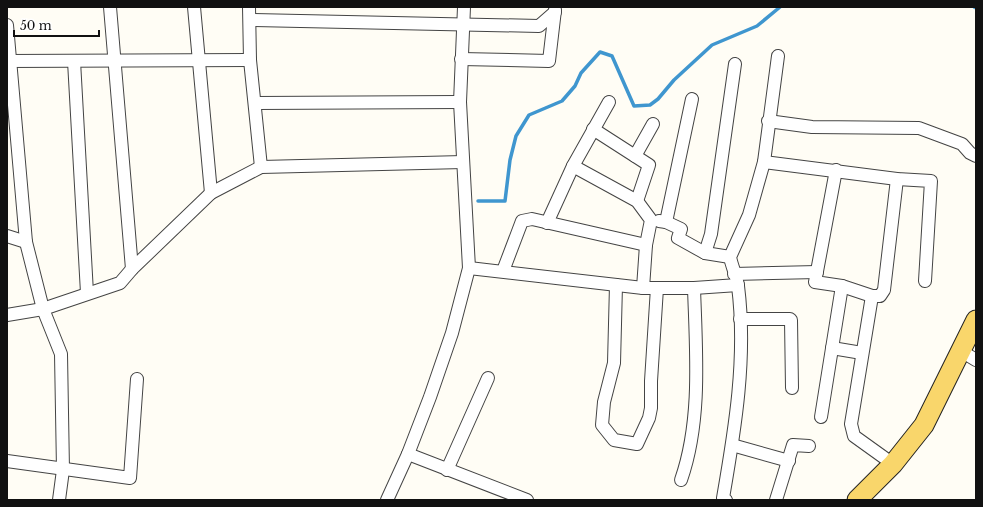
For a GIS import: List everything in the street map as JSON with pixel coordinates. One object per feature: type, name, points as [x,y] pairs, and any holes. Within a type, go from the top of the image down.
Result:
[{"type":"main road","points":[[858,500],[893,464],[924,425],[968,356],[976,320]]},
{"type":"street","points":[[110,7],[132,269]]},
{"type":"street","points":[[194,7],[198,61],[212,193]]},
{"type":"street","points":[[248,7],[250,20],[250,60],[256,103],[261,167]]},
{"type":"street","points":[[387,500],[408,454],[430,397],[452,333],[469,268],[460,102],[462,24],[464,7]]},
{"type":"street","points":[[250,20],[539,26],[555,9]]},
{"type":"street","points":[[461,59],[548,61],[555,9]]},
{"type":"street","points":[[7,25],[26,242],[43,310],[52,336],[61,354],[63,470],[59,500]]},
{"type":"street","points":[[726,500],[723,498],[732,445],[739,388],[740,319],[736,280],[730,257],[749,215],[764,162],[768,121],[778,56]]},
{"type":"street","points":[[9,61],[115,62],[250,60]]},
{"type":"street","points":[[74,61],[87,293]]},
{"type":"street","points":[[705,253],[711,234],[735,64]]},
{"type":"street","points":[[666,222],[692,99]]},
{"type":"street","points":[[256,103],[460,102]]},
{"type":"street","points":[[547,223],[592,129],[609,102]]},
{"type":"street","points":[[768,121],[812,127],[919,128],[962,144],[976,156]]},
{"type":"street","points":[[635,156],[653,124]]},
{"type":"street","points":[[592,129],[649,165],[637,201]]},
{"type":"street","points":[[8,315],[43,310],[87,293],[120,283],[132,269],[212,193],[261,167],[463,162]]},
{"type":"street","points":[[764,162],[897,179],[929,180],[931,183],[925,281]]},
{"type":"street","points":[[574,166],[637,201],[652,220],[666,222],[681,229],[678,238],[705,253],[730,257]]},
{"type":"street","points":[[836,170],[815,282],[842,286],[872,296],[880,296],[884,290],[897,179]]},
{"type":"street","points":[[503,271],[522,220],[532,219],[646,245]]},
{"type":"street","points":[[643,288],[646,245],[652,220]]},
{"type":"street","points":[[7,236],[26,242]]},
{"type":"street","points":[[469,268],[643,288],[694,288],[736,280],[816,272]]},
{"type":"street","points":[[616,285],[614,363],[604,402],[602,424],[614,440],[637,444],[649,418],[651,408],[651,381],[657,288]]},
{"type":"street","points":[[821,417],[842,286]]},
{"type":"street","points":[[681,480],[691,438],[694,417],[694,288]]},
{"type":"street","points":[[872,296],[851,424],[854,436],[859,441],[893,464]]},
{"type":"street","points":[[740,319],[792,320],[792,388]]},
{"type":"street","points":[[832,348],[862,353]]},
{"type":"street","points":[[447,470],[488,378]]},
{"type":"street","points":[[7,460],[63,470],[130,478],[137,379]]},
{"type":"street","points":[[732,445],[790,461]]},
{"type":"street","points":[[776,500],[790,461],[793,445],[809,446]]},
{"type":"street","points":[[408,454],[527,500]]},
{"type":"waterway","points":[[478,201],[505,201],[510,160],[516,136],[529,115],[562,101],[575,86],[581,73],[600,52],[612,56],[634,106],[650,105],[658,99],[674,80],[712,45],[757,26],[780,7]]}]
